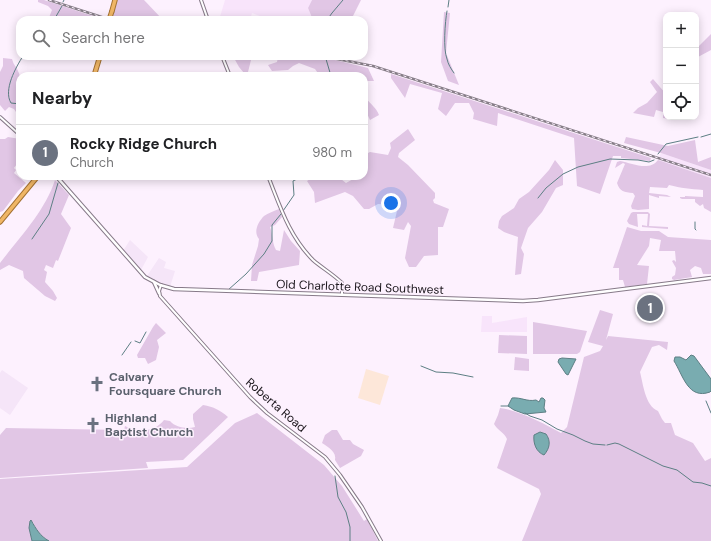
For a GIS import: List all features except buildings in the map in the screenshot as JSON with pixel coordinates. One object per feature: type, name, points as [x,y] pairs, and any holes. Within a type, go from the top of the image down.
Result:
[{"type":"highway","points":[[110,16],[115,0]]},
{"type":"highway","points":[[95,72],[99,60]]},
{"type":"highway","points":[[0,222],[35,180]]},
{"type":"main road","name":"Old Charlotte Road Southwest","points":[[59,180],[145,277],[161,285],[174,289],[530,301],[711,278]]},
{"type":"main road","points":[[152,280],[159,293]]},
{"type":"street","points":[[201,0],[207,16]]},
{"type":"street","points":[[224,60],[228,72]]},
{"type":"street","points":[[0,116],[16,131]]},
{"type":"street","points":[[270,180],[284,218],[293,235],[313,260],[342,283],[342,295]]},
{"type":"street","points":[[159,293],[161,285]]},
{"type":"street","name":"Roberta Road","points":[[159,293],[167,304],[250,397],[267,413],[324,457],[333,466],[362,507],[381,541]]},
{"type":"shaded area","points":[[38,0],[44,0],[93,16],[50,16],[52,10],[48,6],[38,2]]},
{"type":"shaded area","points":[[117,0],[144,0],[159,16],[113,16]]},
{"type":"shaded area","points":[[225,0],[312,0],[308,8],[311,16],[260,16],[252,13],[251,16],[220,16]]},
{"type":"shaded area","points":[[312,0],[361,0],[353,16],[311,16],[308,8]]},
{"type":"shaded area","points":[[444,12],[450,13],[446,53],[459,85],[448,81],[441,62]]},
{"type":"shaded area","points":[[711,34],[711,50],[699,56],[699,46]]},
{"type":"shaded area","points":[[3,58],[12,59],[18,72],[16,72],[16,112],[14,109],[9,107],[5,111],[0,105],[0,72],[3,66]]},
{"type":"shaded area","points":[[235,60],[251,60],[248,72],[243,72]]},
{"type":"shaded area","points":[[277,60],[335,60],[368,68],[374,81],[368,81],[368,72],[317,72],[315,69],[299,63],[288,70],[272,71],[268,65],[277,62]]},
{"type":"shaded area","points":[[391,74],[651,158],[650,161],[613,156],[600,194],[577,186],[574,138],[498,113],[497,126],[473,119],[474,113],[469,103],[455,103],[446,116],[438,109],[442,93],[410,84],[405,98],[391,78]]},
{"type":"shaded area","points":[[653,79],[663,91],[663,112],[656,110],[654,117],[633,113],[647,103],[657,92],[650,82]]},
{"type":"shaded area","points":[[368,100],[379,115],[370,120],[368,116]]},
{"type":"shaded area","points":[[408,129],[415,140],[399,153],[398,157],[408,165],[435,193],[435,198],[433,200],[434,203],[449,209],[443,227],[438,227],[438,255],[424,256],[416,267],[409,267],[405,258],[411,226],[408,222],[404,230],[393,228],[397,211],[393,205],[378,204],[369,209],[364,209],[353,196],[345,192],[315,203],[314,192],[307,181],[342,180],[346,183],[351,180],[368,180],[368,153],[388,155],[391,148],[390,143]]},
{"type":"shaded area","points":[[8,137],[16,138],[16,165],[14,168],[16,170],[14,173],[16,175],[16,180],[22,180],[26,183],[3,211],[0,212],[0,139],[5,139]]},
{"type":"shaded area","points":[[626,137],[668,146],[695,140],[698,162],[711,157],[711,170],[661,153],[624,143]]},
{"type":"shaded area","points":[[661,153],[711,170],[711,178],[658,160]]},
{"type":"shaded area","points":[[555,160],[563,170],[563,185],[556,188],[542,212],[528,228],[521,248],[524,254],[521,274],[515,275],[518,237],[498,228],[499,221],[502,216],[514,208],[519,199],[529,192],[549,170]]},
{"type":"shaded area","points":[[658,160],[711,178],[711,212],[704,208],[703,204],[700,206],[695,202],[695,199],[680,198],[685,196],[703,197],[703,190],[669,185],[667,188],[650,187],[649,193],[667,195],[671,197],[659,196],[659,198],[649,195],[649,209],[632,209],[631,206],[635,196],[633,193],[621,190],[617,183],[625,164],[623,163],[615,168],[617,162],[620,161],[640,166],[650,166]]},
{"type":"shaded area","points":[[55,180],[69,195],[61,214],[71,228],[58,261],[56,260],[53,268],[46,265],[44,270],[47,272],[45,282],[57,298],[55,301],[45,296],[24,278],[23,271],[9,265],[0,270],[0,263],[38,213],[51,191]]},
{"type":"shaded area","points":[[279,209],[282,217],[275,225],[270,227],[276,250],[280,251],[284,230],[300,251],[299,265],[259,272],[257,281],[251,281],[252,265],[259,239],[256,233],[257,227],[264,216]]},
{"type":"shaded area","points":[[633,212],[648,212],[650,214],[649,226],[668,227],[668,229],[642,227],[642,225],[647,226],[648,214],[637,214],[638,227],[629,224],[627,221]]},
{"type":"shaded area","points":[[627,227],[641,231],[659,231],[668,237],[711,240],[711,274],[703,274],[701,268],[695,266],[690,270],[692,277],[672,279],[675,275],[676,268],[672,261],[674,260],[676,262],[675,251],[659,251],[661,240],[650,238],[649,246],[637,265],[649,266],[647,284],[625,287],[623,280],[619,280],[619,268],[613,268]]},
{"type":"shaded area","points":[[130,240],[148,257],[141,270],[123,251]]},
{"type":"shaded area","points":[[159,258],[166,262],[164,268],[175,271],[170,287],[147,276]]},
{"type":"shaded area","points":[[600,310],[613,314],[606,340],[608,336],[668,342],[667,350],[659,345],[652,347],[640,372],[647,399],[658,411],[665,423],[671,423],[675,435],[693,443],[705,461],[711,458],[711,541],[522,541],[541,494],[539,489],[497,468],[507,439],[494,424],[500,408],[523,414],[561,433],[567,427],[584,357],[600,351],[603,346],[588,342]]},
{"type":"shaded area","points":[[482,316],[492,316],[492,323],[527,317],[527,332],[481,332]]},
{"type":"shaded area","points":[[533,322],[587,331],[580,352],[577,354],[533,354]]},
{"type":"shaded area","points":[[156,323],[166,333],[157,340],[159,347],[156,360],[148,364],[145,358],[138,358],[137,355]]},
{"type":"shaded area","points":[[499,335],[527,336],[527,354],[498,353]]},
{"type":"shaded area","points":[[515,357],[529,359],[529,371],[514,370]]},
{"type":"shaded area","points":[[366,369],[389,376],[380,405],[358,398]]},
{"type":"shaded area","points":[[2,370],[28,388],[10,415],[0,408],[0,373]]},
{"type":"shaded area","points":[[203,405],[217,409],[228,417],[183,460],[146,462],[148,468],[0,478],[0,435],[6,428],[124,430],[125,426],[135,430],[146,430],[156,427],[164,420],[170,421],[178,427],[192,428],[195,427],[193,414]]},
{"type":"shaded area","points":[[257,413],[324,465],[342,486],[364,521],[367,519],[378,541],[49,541],[39,533],[33,522],[30,530],[32,541],[0,541],[0,479],[187,467],[235,423]]},
{"type":"shaded area","points":[[332,430],[337,430],[343,440],[350,440],[353,444],[364,450],[361,456],[340,468],[335,460],[335,455],[333,452],[322,443],[325,435]]},
{"type":"water","points":[[691,355],[694,356],[711,379],[710,392],[703,394],[691,389],[687,385],[674,361],[675,357],[680,357],[686,360]]},
{"type":"water","points":[[559,359],[576,359],[568,375],[558,362]]},
{"type":"water","points":[[512,398],[536,400],[539,402],[541,398],[543,398],[545,400],[544,408],[546,412],[525,414],[514,410],[508,406]]},
{"type":"water","points":[[540,432],[546,434],[549,442],[548,450],[544,455],[537,449],[534,441],[534,435]]},
{"type":"water","points":[[31,520],[41,535],[49,541],[32,541],[29,528]]},
{"type":"waterway","points":[[330,16],[343,0]]},
{"type":"waterway","points":[[448,7],[449,0]]},
{"type":"waterway","points":[[56,16],[62,6]]},
{"type":"waterway","points":[[447,11],[445,49],[448,63],[454,73]]},
{"type":"waterway","points":[[16,104],[11,103],[9,98],[9,85],[21,60]]},
{"type":"waterway","points":[[326,60],[330,72]]},
{"type":"waterway","points":[[701,137],[711,134]]},
{"type":"waterway","points":[[658,154],[666,144],[698,137]]},
{"type":"waterway","points":[[538,198],[546,188],[563,174],[578,167],[610,159],[649,162],[654,160]]},
{"type":"waterway","points":[[283,211],[294,195],[293,181],[295,180]]},
{"type":"waterway","points":[[32,239],[49,214],[58,183]]},
{"type":"waterway","points":[[228,290],[246,274],[264,254],[272,241],[272,225],[281,214]]},
{"type":"waterway","points":[[695,222],[696,230]]},
{"type":"waterway","points":[[135,341],[140,343],[146,332]]},
{"type":"waterway","points":[[122,355],[131,342]]},
{"type":"waterway","points":[[421,366],[436,372],[453,373],[473,377]]},
{"type":"waterway","points":[[706,401],[711,413]]},
{"type":"waterway","points":[[501,406],[509,406]]},
{"type":"waterway","points":[[525,413],[585,441],[593,444],[605,445]]},
{"type":"waterway","points":[[607,445],[615,443],[619,444],[663,466],[677,470],[693,482],[711,486]]},
{"type":"waterway","points":[[335,476],[338,497],[346,512],[350,527],[350,541]]},
{"type":"railway","points":[[49,0],[99,16]]},
{"type":"railway","points":[[342,60],[373,66],[711,175]]},
{"type":"place","name":"Rocky Ridge Church","points":[[650,308]]},
{"type":"place","name":"Calvary Foursquare Church","points":[[97,384]]},
{"type":"place","name":"Highland Baptist Church","points":[[93,425]]}]
